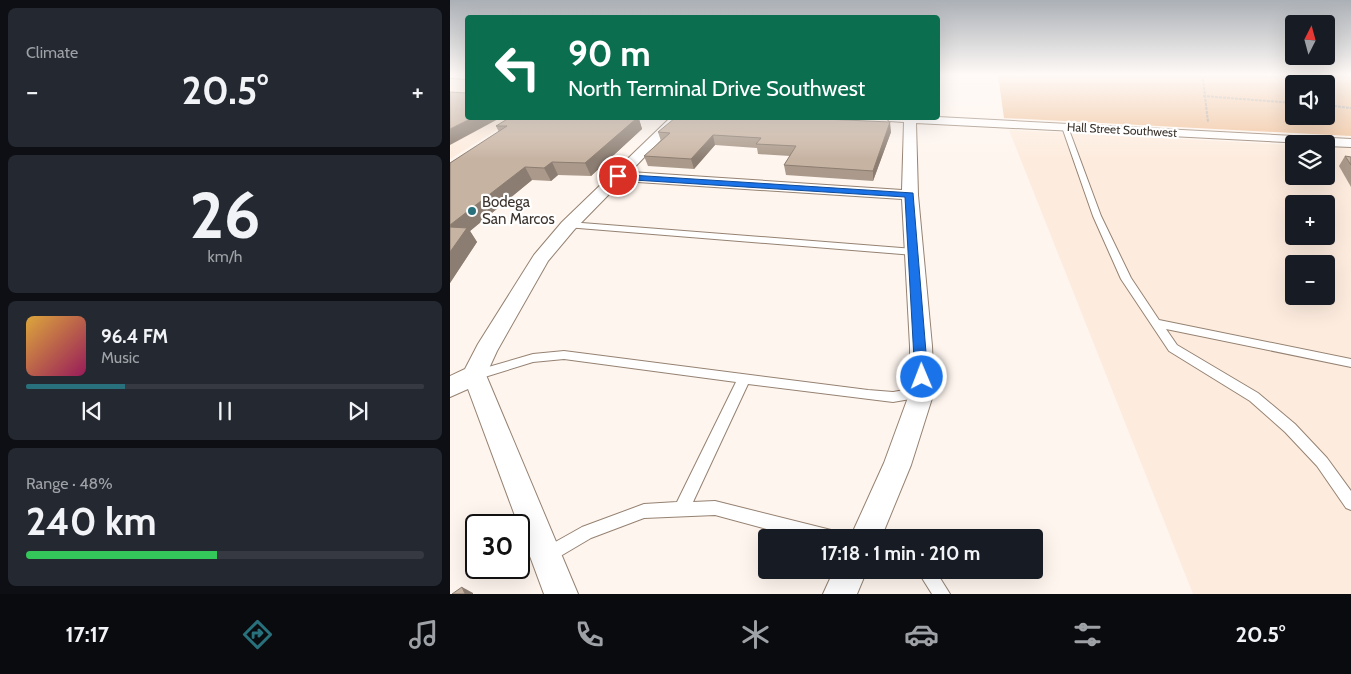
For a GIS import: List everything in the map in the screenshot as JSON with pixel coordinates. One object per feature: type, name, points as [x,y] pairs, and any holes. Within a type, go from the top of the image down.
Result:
[{"type":"street","points":[[450,387],[474,376],[486,350],[540,259],[569,225],[674,120]]},
{"type":"street","points":[[874,529],[919,406],[922,392],[904,120]]},
{"type":"street","name":"Hall Street Southwest","points":[[940,120],[1351,143]]},
{"type":"street","points":[[618,176],[910,195]]},
{"type":"street","points":[[474,376],[561,594]]},
{"type":"street","points":[[840,594],[847,579]]},
{"type":"lane","points":[[1065,127],[1097,216],[1126,279],[1173,348],[1254,397],[1290,428],[1322,462],[1351,503]]},
{"type":"lane","points":[[569,225],[914,252]]},
{"type":"lane","points":[[1156,323],[1351,363]]},
{"type":"lane","points":[[474,376],[533,358],[564,355],[893,397],[922,392]]},
{"type":"lane","points":[[682,508],[744,379]]},
{"type":"lane","points":[[547,557],[587,532],[644,511],[715,508],[797,529]]},
{"type":"lane","points":[[931,579],[942,594]]},
{"type":"path","points":[[1207,103],[1207,119],[1211,128]]},
{"type":"path","points":[[1335,106],[1351,108]]},
{"type":"shaded area","points":[[450,103],[465,103],[465,120],[513,120],[450,159]]},
{"type":"shaded area","points":[[1002,103],[1285,103],[1285,125],[1335,125],[1335,103],[1351,103],[1351,136],[1004,118]]},
{"type":"shaded area","points":[[1009,130],[1285,145],[1285,185],[1335,185],[1335,147],[1351,148],[1351,594],[1193,594]]},
{"type":"building","points":[[450,103],[465,103],[465,120],[468,120],[450,129]]},
{"type":"building","name":"Bodega San Marcos","points":[[506,120],[635,120],[585,163],[552,162],[544,168],[525,167],[450,225],[450,163],[507,126],[496,126]]},
{"type":"building","points":[[673,120],[846,120],[890,122],[873,171],[784,165],[796,146],[756,144],[761,138],[713,135],[691,159],[644,156],[670,133],[658,132]]},
{"type":"building","points":[[1345,156],[1351,157],[1351,165]]},
{"type":"building","points":[[450,227],[467,228],[450,252]]},
{"type":"building","points":[[462,587],[465,594],[452,594]]},
{"type":"place","name":"Bodega San Marcos","points":[[472,211]]},
{"type":"route","points":[[618,176],[910,195],[922,377]]}]
